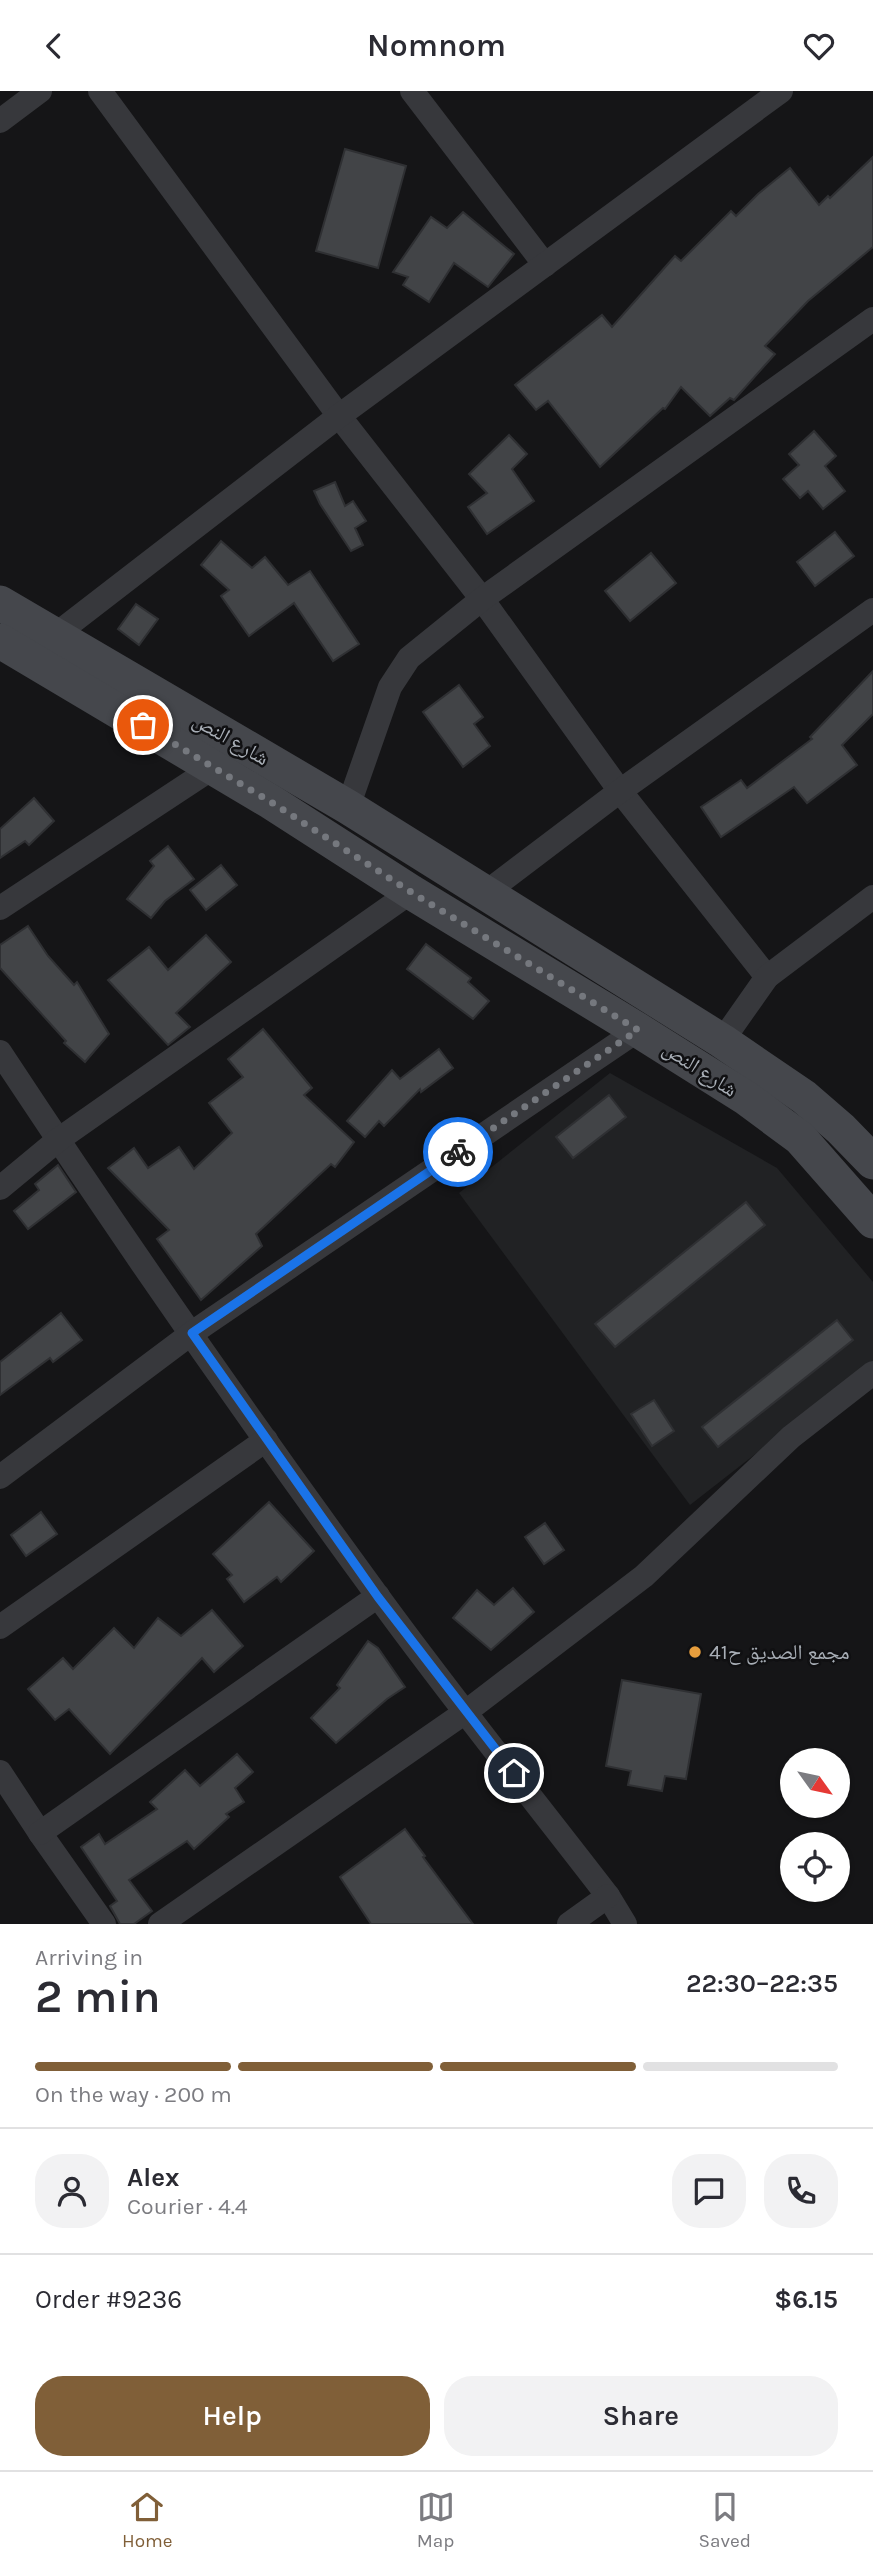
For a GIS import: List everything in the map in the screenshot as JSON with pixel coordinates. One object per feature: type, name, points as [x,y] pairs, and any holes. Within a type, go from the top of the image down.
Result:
[{"type":"main road","name":"شارع النص","points":[[0,603],[348,807],[722,1041],[804,1097],[873,1162]]},
{"type":"main road","name":"شارع النص","points":[[0,641],[214,767],[411,892],[735,1091],[800,1138],[873,1221]]},
{"type":"street","points":[[0,121],[40,91]]},
{"type":"street","points":[[100,91],[339,416],[482,599],[620,791],[767,977]]},
{"type":"street","points":[[412,91],[545,265]]},
{"type":"street","points":[[54,636],[339,416],[781,91]]},
{"type":"street","points":[[348,807],[390,687],[409,658],[482,599],[869,330]]},
{"type":"street","points":[[484,894],[620,791],[873,610]]},
{"type":"street","points":[[0,908],[214,767]]},
{"type":"street","points":[[0,1188],[58,1140],[411,892]]},
{"type":"street","points":[[722,1041],[767,977],[873,898]]},
{"type":"street","points":[[0,1477],[192,1333],[638,1030]]},
{"type":"street","points":[[0,1052],[266,1440],[378,1597],[608,1896],[625,1924]]},
{"type":"street","points":[[160,1924],[467,1711],[644,1576],[791,1437],[873,1373]]},
{"type":"street","points":[[0,1627],[266,1440]]},
{"type":"street","points":[[40,1833],[378,1597]]},
{"type":"street","points":[[0,1772],[104,1924]]},
{"type":"street","points":[[569,1924],[608,1896]]},
{"type":"shaded area","points":[[610,1073],[777,1168],[873,1282],[873,1362],[690,1505],[459,1193]]},
{"type":"building","points":[[345,149],[406,166],[378,268],[316,251]]},
{"type":"building","points":[[873,157],[873,247],[808,301],[765,346],[775,354],[734,400],[730,398],[710,416],[681,387],[665,409],[600,467],[548,401],[536,410],[515,385],[602,315],[612,327],[675,256],[681,261],[731,211],[736,216],[790,168],[819,205]]},
{"type":"building","points":[[463,212],[514,254],[488,287],[454,263],[429,302],[403,285],[408,277],[393,272],[431,217],[447,228]]},
{"type":"building","points":[[814,431],[836,456],[825,466],[845,491],[823,509],[808,491],[800,498],[783,479],[799,465],[789,454]]},
{"type":"building","points":[[509,435],[527,454],[512,469],[534,501],[487,534],[468,507],[487,493],[469,474]]},
{"type":"building","points":[[335,482],[345,506],[353,501],[366,521],[355,528],[363,545],[351,551],[314,491]]},
{"type":"building","points":[[835,532],[854,556],[815,586],[797,562]]},
{"type":"building","points":[[221,541],[252,568],[265,557],[288,585],[310,571],[359,644],[333,661],[294,603],[249,636],[221,596],[229,590],[201,565]]},
{"type":"building","points":[[651,553],[676,583],[630,621],[605,591]]},
{"type":"building","points":[[136,604],[158,619],[139,645],[118,629]]},
{"type":"building","points":[[873,671],[873,714],[842,745],[857,765],[807,803],[794,787],[721,837],[701,807],[741,780],[747,788],[812,739],[810,737]]},
{"type":"building","points":[[459,685],[483,717],[474,724],[490,746],[463,767],[423,712]]},
{"type":"building","points":[[34,798],[54,821],[29,845],[25,841],[0,858],[0,829]]},
{"type":"building","points":[[168,846],[194,879],[165,901],[151,918],[127,899],[154,866],[150,861]]},
{"type":"building","points":[[221,865],[237,885],[206,910],[190,890]]},
{"type":"building","points":[[28,926],[48,956],[74,985],[77,982],[109,1034],[85,1062],[64,1043],[66,1041],[0,968],[0,945]]},
{"type":"building","points":[[206,935],[231,962],[176,1013],[190,1027],[168,1045],[108,980],[149,947],[168,970]]},
{"type":"building","points":[[426,944],[471,978],[468,982],[489,1001],[473,1019],[407,969]]},
{"type":"building","points":[[263,1029],[312,1088],[304,1095],[354,1142],[335,1167],[331,1164],[256,1234],[262,1246],[201,1300],[157,1239],[169,1230],[108,1168],[134,1148],[148,1168],[179,1147],[194,1169],[232,1133],[209,1103],[243,1077],[228,1059]]},
{"type":"building","points":[[439,1049],[453,1068],[421,1092],[420,1089],[384,1126],[379,1121],[365,1137],[347,1121],[392,1070],[400,1079]]},
{"type":"building","points":[[609,1095],[626,1117],[573,1158],[556,1137]]},
{"type":"building","points":[[58,1165],[76,1192],[28,1229],[14,1211],[39,1190],[35,1184]]},
{"type":"building","points":[[746,1202],[765,1225],[615,1347],[595,1324]]},
{"type":"building","points":[[61,1313],[82,1340],[53,1362],[50,1358],[0,1395],[0,1362]]},
{"type":"building","points":[[837,1320],[853,1340],[718,1447],[702,1427]]},
{"type":"building","points":[[654,1400],[674,1431],[652,1446],[631,1414]]},
{"type":"building","points":[[269,1502],[314,1551],[281,1582],[277,1577],[244,1602],[227,1579],[232,1575],[213,1554]]},
{"type":"building","points":[[41,1512],[57,1534],[26,1556],[11,1535]]},
{"type":"building","points":[[545,1523],[564,1550],[544,1564],[525,1537]]},
{"type":"building","points":[[513,1588],[534,1612],[491,1650],[453,1618],[477,1590],[494,1605]]},
{"type":"building","points":[[212,1610],[243,1646],[214,1672],[202,1658],[110,1754],[69,1709],[55,1720],[28,1689],[63,1658],[73,1669],[114,1628],[134,1648],[158,1618],[181,1636]]},
{"type":"building","points":[[368,1641],[378,1648],[405,1687],[336,1743],[311,1718],[340,1688],[337,1685]]},
{"type":"building","points":[[622,1680],[701,1694],[686,1779],[665,1776],[662,1791],[628,1785],[631,1771],[606,1766]]},
{"type":"building","points":[[237,1754],[253,1772],[235,1788],[244,1802],[226,1814],[229,1817],[194,1849],[187,1841],[129,1880],[152,1911],[134,1924],[120,1924],[110,1906],[117,1901],[81,1847],[99,1834],[105,1844],[157,1809],[150,1802],[185,1770],[200,1786]]},
{"type":"building","points":[[405,1829],[473,1924],[371,1924],[340,1877]]},
{"type":"way so far","points":[[143,725],[638,1030],[458,1152]]},
{"type":"place","name":"مجمع الصديق ح41","points":[[695,1652]]},
{"type":"route","points":[[458,1152],[192,1333],[378,1597],[514,1773]]}]
